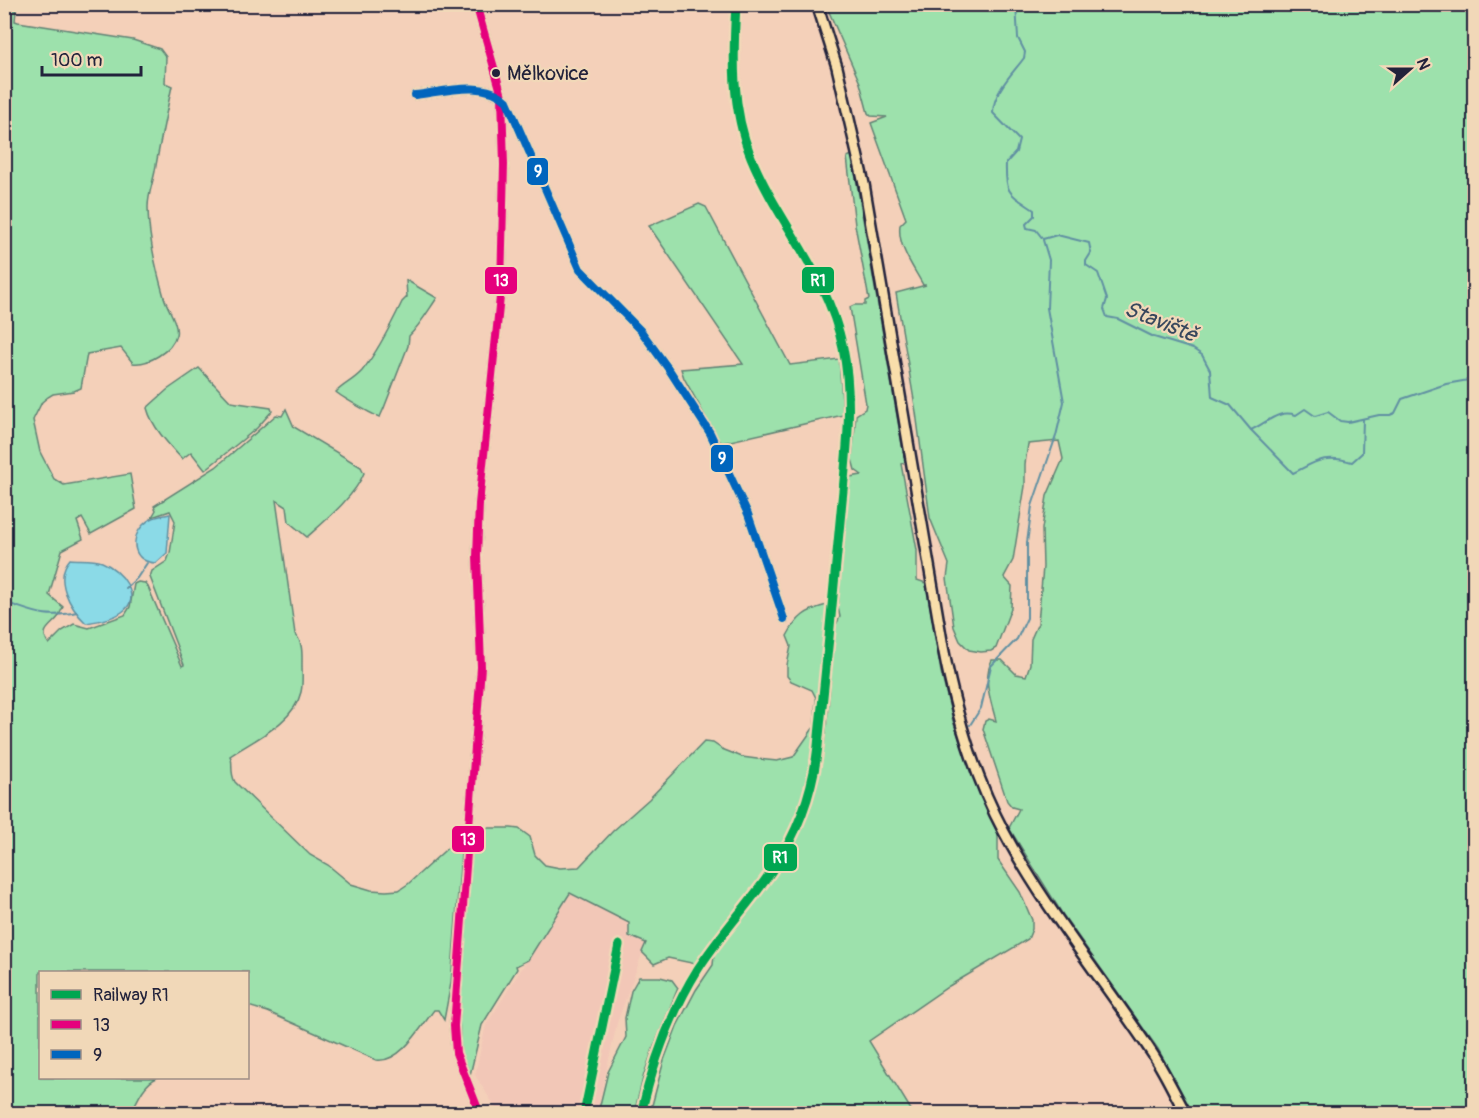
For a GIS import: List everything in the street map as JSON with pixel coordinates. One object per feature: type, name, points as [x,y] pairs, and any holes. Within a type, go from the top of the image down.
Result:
[{"type":"main road","points":[[818,4],[837,67],[864,184],[943,647],[953,695],[967,743],[993,810],[1016,852],[1058,918],[1152,1052],[1186,1113]]},
{"type":"street","points":[[476,4],[502,96],[504,165],[501,287],[479,504],[477,556],[481,667],[454,1026],[456,1053],[480,1113]]},
{"type":"street","points":[[415,95],[478,88],[502,96],[507,101],[580,269],[641,331],[670,370],[710,433],[748,514],[784,619]]},
{"type":"shaded area","points":[[731,5],[740,5],[740,89],[750,138],[769,182],[822,274],[840,318],[853,378],[853,434],[821,767],[811,807],[798,838],[778,871],[694,985],[668,1039],[653,1082],[647,1113],[636,1114],[651,1055],[675,999],[706,949],[770,865],[789,833],[802,803],[813,745],[843,433],[843,379],[831,321],[814,278],[753,173],[736,123],[729,71]]},
{"type":"shaded area","points":[[570,892],[629,923],[646,943],[617,1023],[597,1113],[499,1113],[475,1075],[486,1025]]},
{"type":"green space","points":[[826,5],[1474,5],[1474,1113],[1391,1113],[1378,1108],[1364,1114],[1193,1113],[1158,1049],[1063,915],[1009,828],[1019,809],[1012,807],[1007,801],[983,729],[985,721],[989,719],[996,721],[988,690],[989,667],[992,660],[1002,660],[1016,674],[1026,676],[1030,664],[1031,639],[1038,623],[1043,567],[1042,529],[1047,496],[1063,459],[1059,441],[1028,444],[1025,486],[1013,560],[1004,577],[1012,586],[1011,608],[996,648],[981,652],[969,650],[960,641],[954,627],[947,578],[949,564],[930,518],[916,412],[896,293],[926,285],[923,285],[911,264],[901,241],[900,225],[906,219],[871,123],[887,117],[871,116],[868,113],[860,83]]},
{"type":"green space","points":[[4,7],[16,10],[15,21],[18,22],[133,40],[160,49],[166,57],[165,83],[172,86],[148,207],[155,264],[164,297],[176,326],[174,341],[159,356],[139,363],[133,363],[121,348],[87,354],[81,388],[48,397],[42,402],[33,420],[40,452],[54,479],[64,485],[130,474],[136,509],[91,534],[82,518],[77,521],[83,539],[62,550],[49,595],[63,607],[59,616],[45,632],[46,639],[49,644],[62,631],[74,624],[89,628],[125,615],[130,607],[134,584],[145,583],[182,666],[184,665],[150,577],[152,571],[167,561],[175,521],[170,511],[152,517],[156,510],[154,506],[216,467],[276,415],[282,416],[286,409],[294,427],[361,467],[364,473],[347,499],[307,537],[289,522],[287,507],[276,500],[295,634],[301,648],[302,689],[297,703],[282,722],[230,756],[235,782],[310,855],[328,865],[351,884],[371,890],[399,890],[408,884],[454,842],[463,826],[451,983],[444,1020],[438,1010],[434,1010],[409,1043],[393,1056],[385,1060],[376,1060],[268,1012],[249,1006],[249,971],[39,971],[39,1079],[154,1079],[138,1098],[131,1113],[5,1113]]},
{"type":"green space","points":[[852,155],[905,462],[901,464],[917,550],[917,580],[926,583],[941,672],[953,721],[978,790],[998,834],[998,860],[1020,892],[1032,920],[1032,929],[1028,939],[949,986],[869,1041],[913,1113],[650,1113],[664,1060],[677,1026],[696,990],[713,965],[714,955],[769,884],[789,854],[808,815],[821,763],[835,627],[840,617],[838,607],[848,488],[850,477],[862,475],[855,470],[852,459],[856,415],[865,409],[866,404],[850,307],[865,305],[865,301],[869,299],[855,225],[847,157]]},
{"type":"green space","points":[[699,204],[706,207],[790,365],[839,359],[843,415],[722,443],[718,439],[681,369],[743,364],[649,226]]},
{"type":"green space","points":[[406,280],[437,298],[409,336],[408,346],[380,417],[336,392],[362,371],[373,355],[407,297]]},
{"type":"green space","points":[[199,368],[231,402],[271,408],[272,411],[257,428],[205,470],[191,452],[182,459],[157,429],[147,408],[167,390]]},
{"type":"green space","points":[[827,605],[813,745],[802,803],[789,833],[770,865],[696,964],[668,958],[654,964],[642,952],[646,943],[629,936],[629,923],[570,893],[528,960],[516,966],[517,969],[482,1025],[470,1075],[461,1057],[459,1016],[474,821],[475,826],[479,828],[519,829],[530,837],[535,855],[545,865],[560,868],[579,867],[704,742],[713,743],[742,757],[777,761],[793,757],[814,727],[816,698],[812,690],[791,681],[787,676],[791,646],[787,636],[803,615]]},
{"type":"green space","points":[[639,977],[660,977],[672,980],[678,988],[644,1074],[634,1113],[598,1113],[608,1072],[626,1037],[625,1018],[631,991]]},
{"type":"water","points":[[170,514],[167,553],[156,563],[142,559],[135,543],[139,531],[149,520]]},
{"type":"water","points":[[70,559],[102,562],[116,571],[130,591],[131,599],[128,606],[114,616],[86,623],[69,601],[63,584],[65,567]]},
{"type":"waterway","name":"Staviště","points":[[1016,4],[1018,38],[1025,52],[1024,58],[1000,90],[993,113],[1019,140],[1016,152],[1006,163],[1006,181],[1010,192],[1034,210],[1034,216],[1026,224],[1027,228],[1036,230],[1043,239],[1057,235],[1089,243],[1091,253],[1086,265],[1098,273],[1107,299],[1104,309],[1107,317],[1118,319],[1154,337],[1193,349],[1202,355],[1210,370],[1212,397],[1230,405],[1251,430],[1278,415],[1296,415],[1305,409],[1315,416],[1328,412],[1340,421],[1348,422],[1379,415],[1390,415],[1395,413],[1402,399],[1446,384],[1474,379]]},
{"type":"waterway","points":[[970,725],[981,708],[991,666],[1017,639],[1027,618],[1027,543],[1032,506],[1056,436],[1064,402],[1047,308],[1049,260],[1043,240]]},
{"type":"waterway","points":[[1473,380],[1474,389]]},
{"type":"waterway","points":[[1251,430],[1293,473],[1321,460],[1335,459],[1352,462],[1362,453],[1363,419]]},
{"type":"waterway","points":[[126,588],[137,578],[147,563]]},
{"type":"waterway","points":[[4,602],[48,615],[77,612]]},
{"type":"rail line","name":"R1","points":[[641,1114],[651,1076],[679,1003],[707,956],[784,852],[792,838],[809,794],[818,746],[847,450],[848,389],[843,348],[836,321],[814,272],[762,182],[744,138],[735,82],[736,4]]},
{"type":"rail line","name":"R1","points":[[584,1114],[619,945]]},
{"type":"transit line","name":"13","points":[[476,4],[502,96],[504,165],[501,287],[479,504],[477,556],[481,667],[454,1026],[456,1053],[480,1114]]},
{"type":"transit line","name":"9","points":[[415,95],[475,89],[498,94],[507,101],[580,269],[641,331],[710,433],[748,514],[784,619]]},
{"type":"place","name":"Mělkovice","points":[[496,73]]}]
